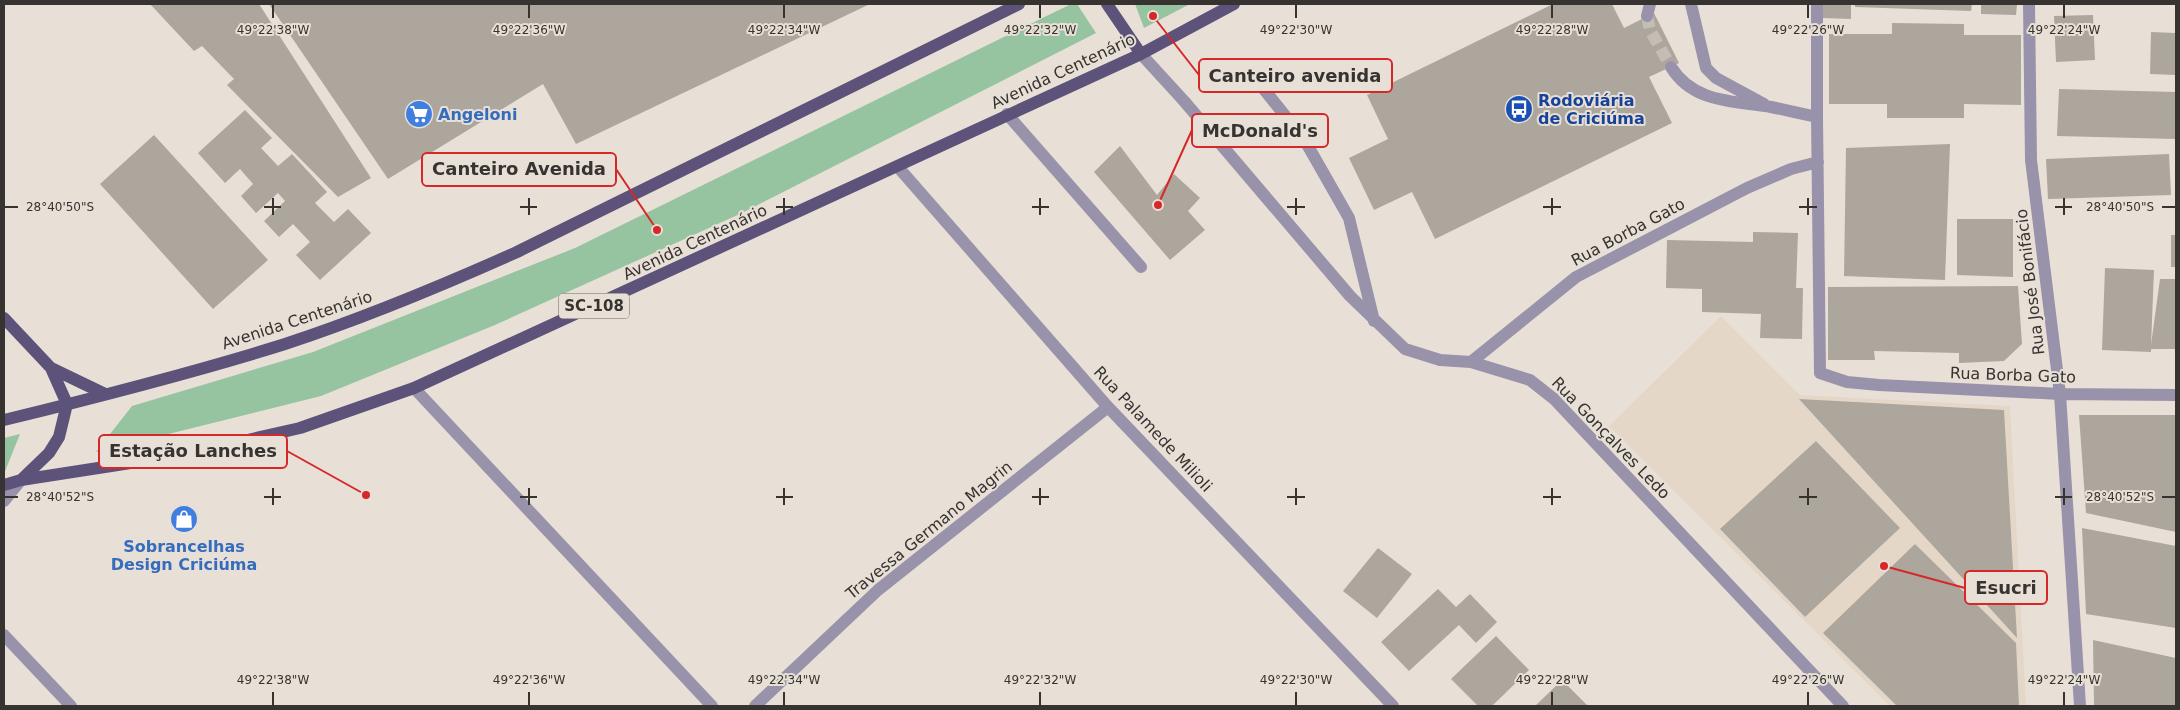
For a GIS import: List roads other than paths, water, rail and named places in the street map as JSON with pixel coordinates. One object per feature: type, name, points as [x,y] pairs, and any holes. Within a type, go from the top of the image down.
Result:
[{"type":"main road","name":"Avenida Centenário","points":[[4,420],[285,344],[445,284],[517,252],[1019,4]]},
{"type":"main road","points":[[1107,4],[1141,54]]},
{"type":"main road","name":"Avenida Centenário","points":[[4,485],[21,480],[182,455],[300,428],[414,388],[1141,54],[1234,4]]},
{"type":"main road","points":[[4,318],[51,368],[68,404],[59,437],[49,453],[21,480]]},
{"type":"main road","points":[[51,368],[105,394]]},
{"type":"street","points":[[1691,4],[1706,68],[1716,78],[1770,107]]},
{"type":"street","points":[[1817,4],[1818,162]]},
{"type":"street","name":"Rua José Bonifácio","points":[[2029,4],[2031,160],[2060,394],[2080,706]]},
{"type":"street","name":"Rua Gonçalves Ledo","points":[[1141,54],[1184,101],[1350,296],[1374,321],[1405,349],[1440,360],[1471,362],[1530,380],[1554,399],[1843,706]]},
{"type":"street","points":[[1671,67],[1675,74],[1692,90],[1718,101],[1770,107],[1817,117]]},
{"type":"street","points":[[1254,77],[1304,139],[1349,218],[1374,321]]},
{"type":"street","points":[[1007,114],[1141,267]]},
{"type":"street","name":"Rua Borba Gato","points":[[1471,362],[1576,277],[1747,188],[1791,169],[1818,162],[1820,373],[1847,382],[1879,385],[2060,394],[2176,395]]},
{"type":"street","name":"Rua Palamede Milioli","points":[[898,167],[1108,407],[1393,706]]},
{"type":"street","points":[[414,388],[712,706]]},
{"type":"street","name":"Travessa Germano Magrin","points":[[755,706],[878,590],[1108,407]]},
{"type":"street","points":[[4,501],[21,480]]},
{"type":"street","points":[[4,635],[71,706]]},
{"type":"tunnel","points":[[1647,16],[1650,30],[1671,67]]},
{"type":"place","name":"Canteiro avenida","points":[[1153,16]]},
{"type":"place","name":"Rodoviária de Criciúma","points":[[1519,109]]},
{"type":"place","name":"Angeloni","points":[[419,114]]},
{"type":"place","name":"McDonald's","points":[[1158,205]]},
{"type":"place","name":"Canteiro Avenida","points":[[657,230]]},
{"type":"place","name":"Estação Lanches","points":[[366,495]]},
{"type":"place","name":"Sobrancelhas Design Criciúma","points":[[184,519]]},
{"type":"place","name":"Esucri","points":[[1884,566]]}]
